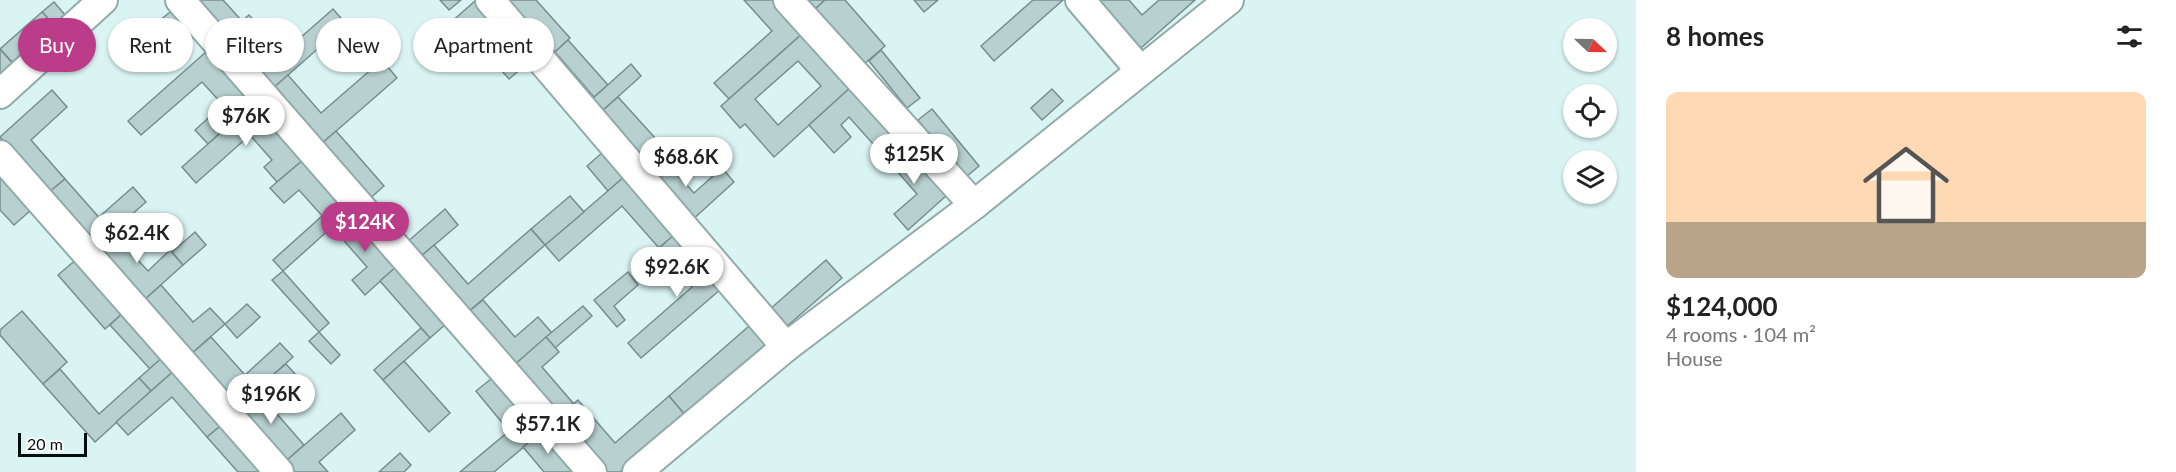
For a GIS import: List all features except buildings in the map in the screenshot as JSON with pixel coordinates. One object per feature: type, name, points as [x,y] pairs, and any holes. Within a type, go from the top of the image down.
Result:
[{"type":"street","points":[[0,94],[103,0]]},
{"type":"street","points":[[180,0],[592,472]]},
{"type":"street","points":[[490,0],[786,347]]},
{"type":"street","points":[[788,0],[974,205]]},
{"type":"street","points":[[1080,0],[1140,70]]},
{"type":"street","points":[[637,472],[786,347],[974,205],[1229,0]]},
{"type":"street","points":[[0,155],[279,472]]}]
